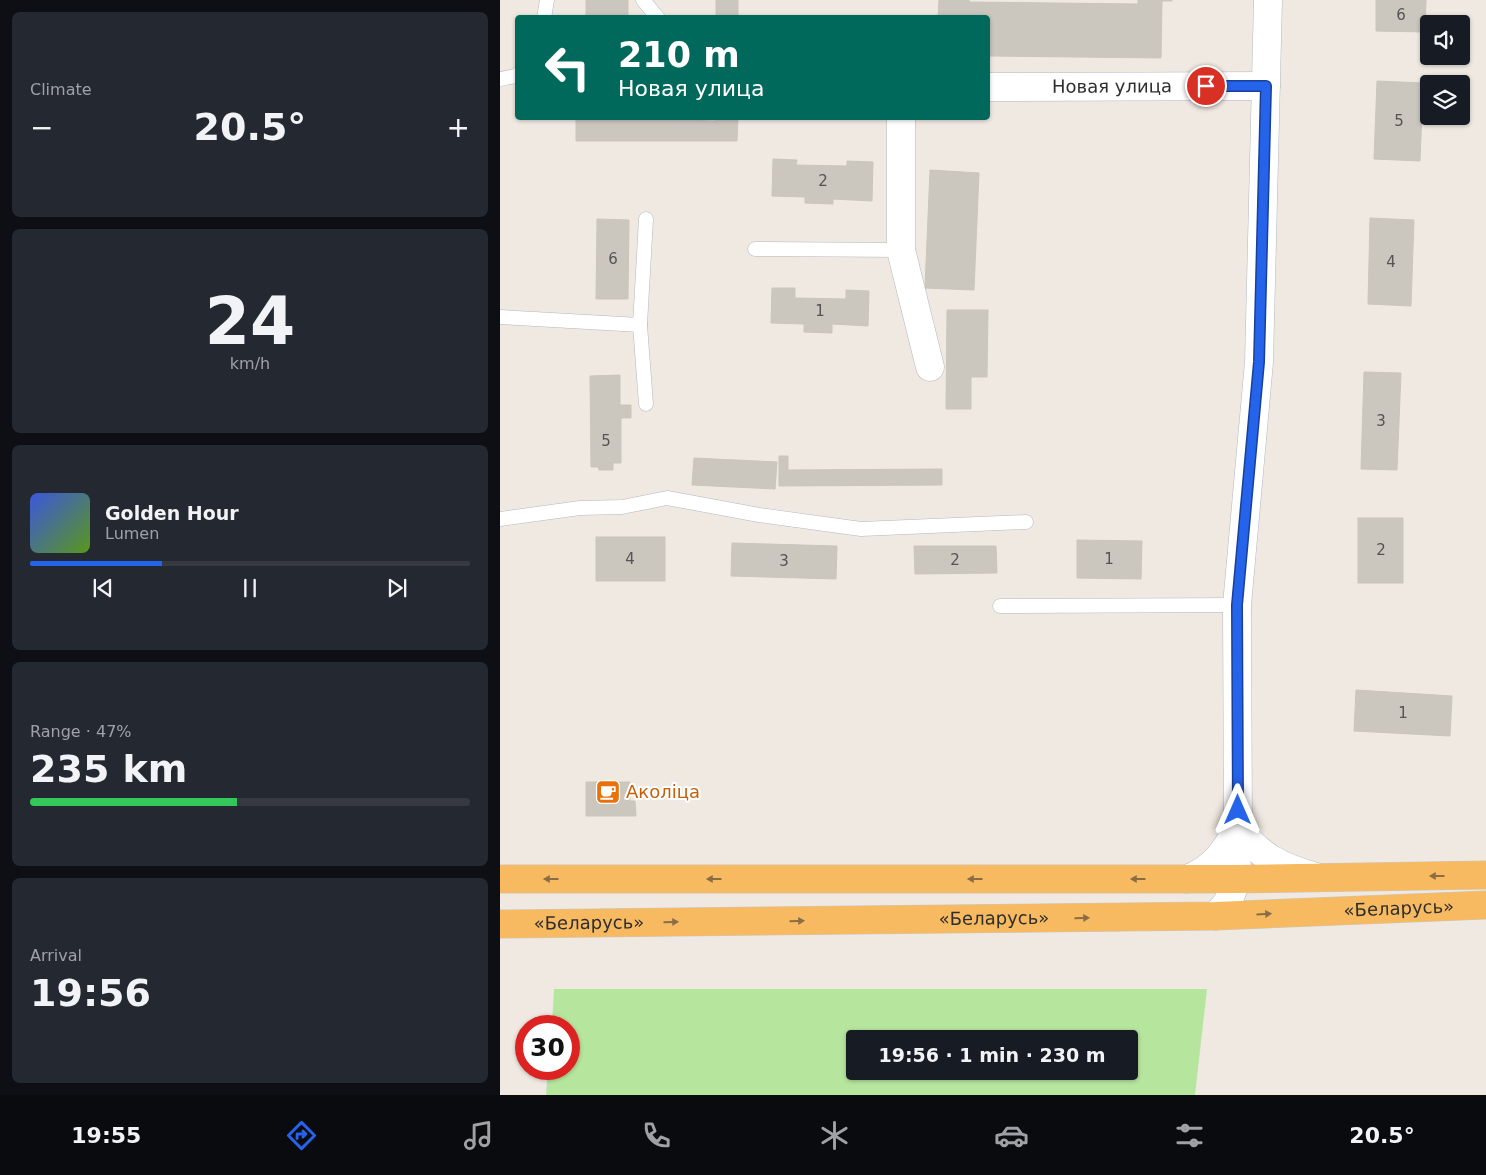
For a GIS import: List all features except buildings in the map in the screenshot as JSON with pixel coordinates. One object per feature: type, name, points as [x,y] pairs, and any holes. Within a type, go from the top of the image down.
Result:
[{"type":"highway","name":"«Беларусь»","points":[[500,879],[1236,879],[1486,875]]},
{"type":"highway","name":"«Беларусь»","points":[[500,924],[1216,916],[1486,905]]},
{"type":"street","points":[[1216,916],[1227,903],[1236,879],[1238,828],[1237,605],[1259,362],[1268,0]]},
{"type":"street","name":"Новая улица","points":[[990,86],[1266,86]]},
{"type":"street","points":[[901,120],[901,250],[930,367]]},
{"type":"street","points":[[1238,828],[1249,843],[1261,853],[1276,862],[1316,877]]},
{"type":"street","points":[[1186,879],[1199,874],[1216,862],[1238,828]]},
{"type":"lane","points":[[544,15],[547,0]]},
{"type":"lane","points":[[643,0],[656,15]]},
{"type":"lane","points":[[500,78],[515,76]]},
{"type":"lane","points":[[646,219],[640,326],[646,404]]},
{"type":"lane","points":[[755,249],[901,250]]},
{"type":"lane","points":[[500,317],[640,326]]},
{"type":"lane","points":[[500,519],[580,508],[622,506],[667,498],[759,515],[861,529],[1026,522]]},
{"type":"lane","points":[[1000,606],[1237,605]]},
{"type":"green space","points":[[554,989],[1207,989],[1195,1095],[546,1095],[547,1080],[580,1080],[580,1015],[553,1015]]},
{"type":"place","name":"Аколiца","points":[[608,792]]},
{"type":"route","points":[[1206,86],[1266,86],[1259,362],[1237,605],[1238,810]]}]
